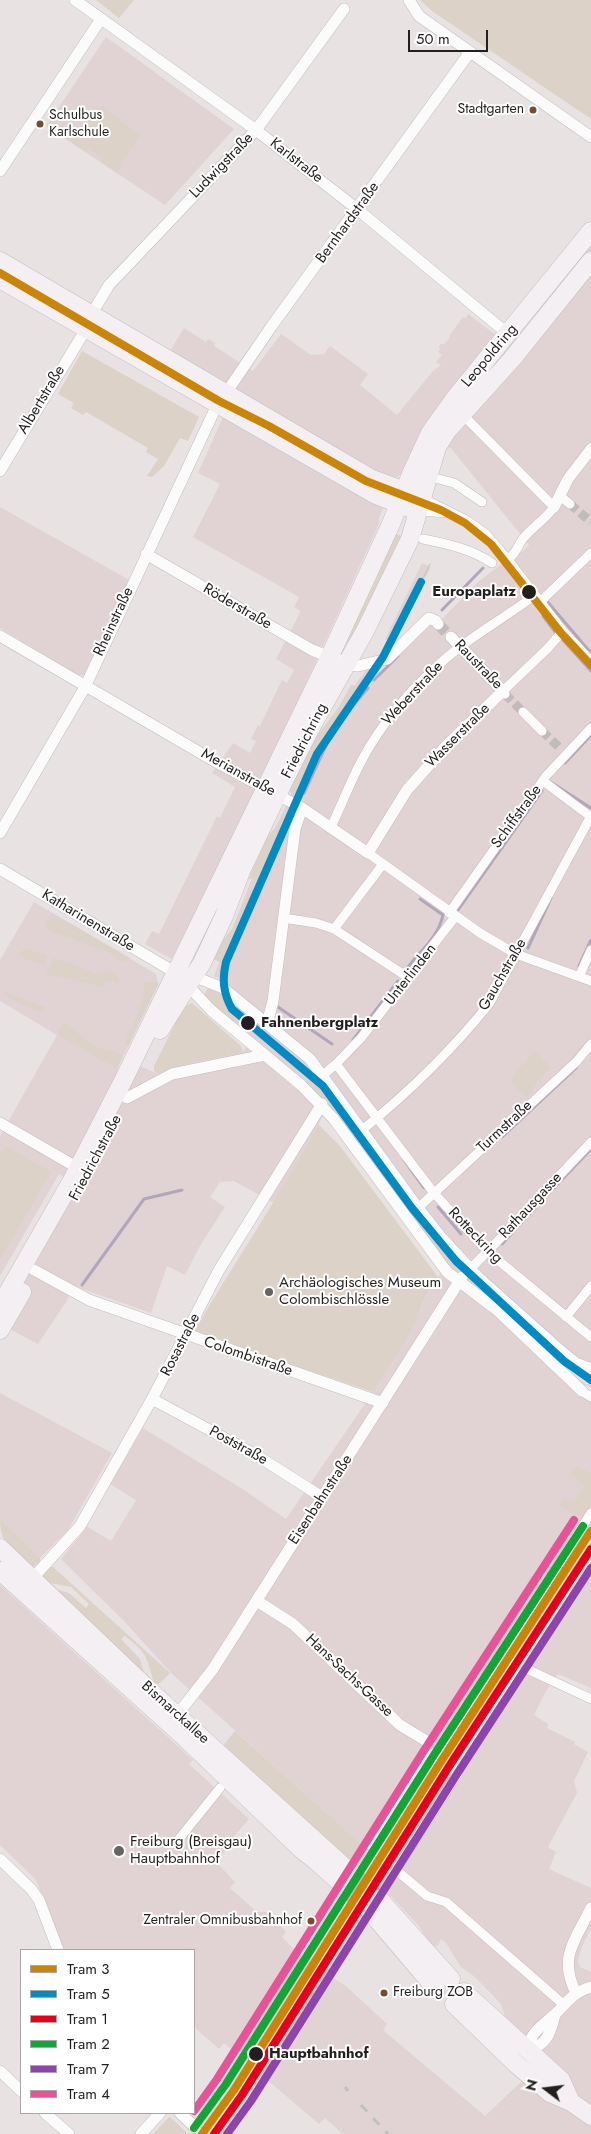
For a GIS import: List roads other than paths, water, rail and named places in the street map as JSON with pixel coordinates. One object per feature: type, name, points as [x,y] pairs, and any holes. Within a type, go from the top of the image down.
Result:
[{"type":"main road","name":"Leopoldring","points":[[401,498],[422,448],[436,424],[591,230]]},
{"type":"main road","points":[[0,261],[88,322]]},
{"type":"main road","name":"Leopoldring","points":[[421,504],[437,447],[447,431],[512,359],[591,261]]},
{"type":"main road","points":[[0,279],[88,322],[221,399],[372,479],[401,498],[421,504]]},
{"type":"main road","points":[[508,334],[512,346],[512,359]]},
{"type":"main road","name":"Friedrichring","points":[[185,978],[271,792],[401,498]]},
{"type":"main road","name":"Friedrichring","points":[[271,792],[347,664],[410,539],[421,504]]},
{"type":"main road","name":"Friedrichstraße","points":[[0,1330],[94,1162],[185,978]]},
{"type":"main road","name":"Friedrichstraße","points":[[0,1306],[185,978]]},
{"type":"main road","name":"Bismarckallee","points":[[0,1548],[348,1880],[295,1844],[181,1734],[0,1571]]},
{"type":"main road","points":[[374,1904],[444,1984]]},
{"type":"main road","points":[[571,2102],[560,2080],[528,2051],[459,1998],[516,2064],[550,2093],[571,2102],[591,2116]]},
{"type":"main road","points":[[516,2064],[528,2051]]},
{"type":"street","name":"Karlstraße","points":[[75,0],[256,130],[358,209],[508,334]]},
{"type":"street","points":[[409,0],[419,16],[591,137]]},
{"type":"street","name":"Ludwigstraße","points":[[88,322],[109,285],[256,130],[344,9]]},
{"type":"street","points":[[0,171],[101,19]]},
{"type":"street","name":"Bernhardstraße","points":[[221,399],[470,52]]},
{"type":"street","name":"Albertstraße","points":[[0,471],[88,322]]},
{"type":"street","name":"Rheinstraße","points":[[0,833],[84,687],[221,399]]},
{"type":"street","points":[[463,415],[554,507]]},
{"type":"street","points":[[508,560],[517,552],[522,540],[546,518],[573,472],[591,449]]},
{"type":"street","points":[[428,476],[454,483],[482,502]]},
{"type":"street","points":[[560,496],[570,504]]},
{"type":"street","points":[[421,504],[453,512]]},
{"type":"street","points":[[421,504],[453,512],[486,534],[563,631],[591,661]]},
{"type":"street","points":[[423,539],[478,553],[492,563]]},
{"type":"street","name":"Röderstraße","points":[[146,554],[329,658]]},
{"type":"street","name":"Weberstraße","points":[[331,827],[362,759],[380,730],[434,668],[461,647],[538,598],[591,554]]},
{"type":"street","points":[[329,658],[358,666],[387,659],[429,618],[438,624]]},
{"type":"street","name":"Wasserstraße","points":[[368,853],[407,790],[446,746],[504,692],[563,631]]},
{"type":"street","name":"Merianstraße","points":[[0,636],[84,687],[302,808],[368,853],[452,915],[516,954],[591,982]]},
{"type":"street","name":"Raustraße","points":[[451,637],[504,692]]},
{"type":"street","points":[[523,712],[542,731]]},
{"type":"street","name":"Schiffstraße","points":[[452,915],[563,751],[591,728]]},
{"type":"street","points":[[543,781],[591,816]]},
{"type":"street","points":[[269,1018],[294,829],[302,808]]},
{"type":"street","name":"Gauchstraße","points":[[362,1130],[409,1090],[470,1028],[489,1004],[591,816]]},
{"type":"street","points":[[334,929],[383,864]]},
{"type":"street","name":"Katharinenstraße","points":[[0,869],[185,978]]},
{"type":"street","name":"Unterlinden","points":[[320,1070],[336,1064],[361,1038],[409,978],[452,915]]},
{"type":"street","points":[[283,918],[316,923],[334,929],[409,978]]},
{"type":"street","points":[[577,976],[591,950]]},
{"type":"street","points":[[185,978],[223,988],[269,1018],[320,1070]]},
{"type":"street","points":[[185,978],[212,1011],[322,1104],[444,1268],[497,1310],[586,1394]]},
{"type":"street","name":"Turmstraße","points":[[418,1208],[577,1061],[591,1044]]},
{"type":"street","points":[[127,1098],[172,1074],[265,1055]]},
{"type":"street","name":"Rotteckring","points":[[336,1064],[434,1193],[487,1251],[591,1337]]},
{"type":"street","name":"Rotteckring","points":[[320,1070],[418,1208],[470,1269],[561,1351],[576,1363],[591,1369]]},
{"type":"street","name":"Rosastraße","points":[[32,1579],[80,1526],[152,1399],[231,1250],[322,1104]]},
{"type":"street","points":[[0,1123],[78,1168]]},
{"type":"street","name":"Rathausgasse","points":[[470,1269],[591,1142]]},
{"type":"street","name":"Eisenbahnstraße","points":[[177,1715],[213,1670],[459,1281],[470,1269]]},
{"type":"street","name":"Colombistraße","points":[[34,1270],[89,1300],[383,1403]]},
{"type":"street","points":[[566,1317],[591,1286]]},
{"type":"street","name":"Poststraße","points":[[152,1399],[256,1455],[322,1497]]},
{"type":"street","points":[[434,1760],[591,1513]]},
{"type":"street","points":[[450,1770],[461,1756],[591,1552]]},
{"type":"street","name":"Hans-Sachs-Gasse","points":[[257,1601],[293,1624],[400,1725],[442,1748]]},
{"type":"street","points":[[499,1656],[591,1699]]},
{"type":"street","points":[[371,1846],[430,1755],[442,1748]]},
{"type":"street","points":[[461,1756],[458,1773],[396,1870],[427,1896],[446,1902],[563,2004]]},
{"type":"street","points":[[179,1839],[220,1788]]},
{"type":"street","points":[[0,1859],[31,1888],[38,1900],[58,1949]]},
{"type":"street","points":[[576,1993],[567,1968],[569,1954],[591,1908]]},
{"type":"street","points":[[528,2051],[540,2047],[550,2034],[555,2015],[563,2004],[576,1993],[591,1987]]},
{"type":"street","points":[[0,2071],[20,2090]]},
{"type":"street","points":[[46,2114],[69,2134]]},
{"type":"street","points":[[141,2134],[159,2114]]},
{"type":"street","points":[[181,2114],[196,2128]]},
{"type":"waterway","points":[[442,610],[483,568]]},
{"type":"waterway","points":[[546,600],[591,653]]},
{"type":"waterway","points":[[543,616],[556,633]]},
{"type":"waterway","points":[[562,639],[591,671]]},
{"type":"waterway","points":[[374,680],[398,656]]},
{"type":"waterway","points":[[304,793],[329,739],[344,716],[368,688]]},
{"type":"waterway","points":[[565,763],[591,735]]},
{"type":"waterway","points":[[552,783],[591,808]]},
{"type":"waterway","points":[[458,910],[542,791]]},
{"type":"waterway","points":[[528,948],[551,898]]},
{"type":"waterway","points":[[405,971],[437,931],[443,915],[420,899]]},
{"type":"waterway","points":[[579,966],[591,940]]},
{"type":"waterway","points":[[353,1040],[398,981]]},
{"type":"waterway","points":[[278,1007],[332,1044]]},
{"type":"waterway","points":[[502,1137],[576,1068]]},
{"type":"waterway","points":[[554,1188],[591,1149]]},
{"type":"waterway","points":[[404,1160],[424,1188]]},
{"type":"waterway","points":[[82,1285],[144,1199],[182,1190]]},
{"type":"waterway","points":[[539,1204],[548,1194]]},
{"type":"waterway","points":[[438,1207],[461,1234]]},
{"type":"waterway","points":[[502,1244],[536,1207]]},
{"type":"tunnel","points":[[570,504],[591,522]]},
{"type":"tunnel","points":[[438,624],[451,637]]},
{"type":"tunnel","points":[[505,694],[523,712]]},
{"type":"tunnel","points":[[542,731],[560,748]]},
{"type":"tunnel","points":[[352,1874],[379,1899]]},
{"type":"tunnel","points":[[344,1886],[369,1910]]},
{"type":"tram line","name":"3","points":[[0,273],[219,401],[269,426],[366,481],[441,510],[465,523],[491,544],[561,633],[591,665]]},
{"type":"tram line","points":[[421,582],[430,564]]},
{"type":"tram line","name":"5","points":[[421,582],[383,657],[317,754],[226,962],[224,974],[225,992],[232,1009],[323,1086],[412,1208],[456,1261],[564,1361],[591,1380]]},
{"type":"tram line","name":"4","points":[[195,2110],[217,2079],[423,1752],[574,1520]]},
{"type":"tram line","name":"2","points":[[194,2128],[226,2084],[432,1758],[583,1526]]},
{"type":"tram line","name":"3","points":[[202,2134],[234,2090],[440,1763],[591,1531]]},
{"type":"tram line","name":"1","points":[[214,2134],[242,2095],[448,1768],[591,1549]]},
{"type":"tram line","name":"7","points":[[227,2134],[251,2101],[457,1774],[591,1568]]},
{"type":"railway","points":[[345,2087],[348,2091]]},
{"type":"railway","points":[[361,2105],[388,2134]]},
{"type":"place","name":"Stadtgarten","points":[[533,110]]},
{"type":"place","name":"Schulbus Karlschule","points":[[40,124]]},
{"type":"place","name":"Europaplatz","points":[[529,592]]},
{"type":"place","name":"Fahnenbergplatz","points":[[248,1023]]},
{"type":"place","name":"Archäologisches Museum Colombischlössle","points":[[269,1292]]},
{"type":"place","name":"Freiburg (Breisgau) Hauptbahnhof","points":[[119,1851]]},
{"type":"place","name":"Zentraler Omnibusbahnhof","points":[[311,1921]]},
{"type":"place","name":"Freiburg ZOB","points":[[384,1993]]},
{"type":"place","name":"Hauptbahnhof","points":[[256,2054]]}]
